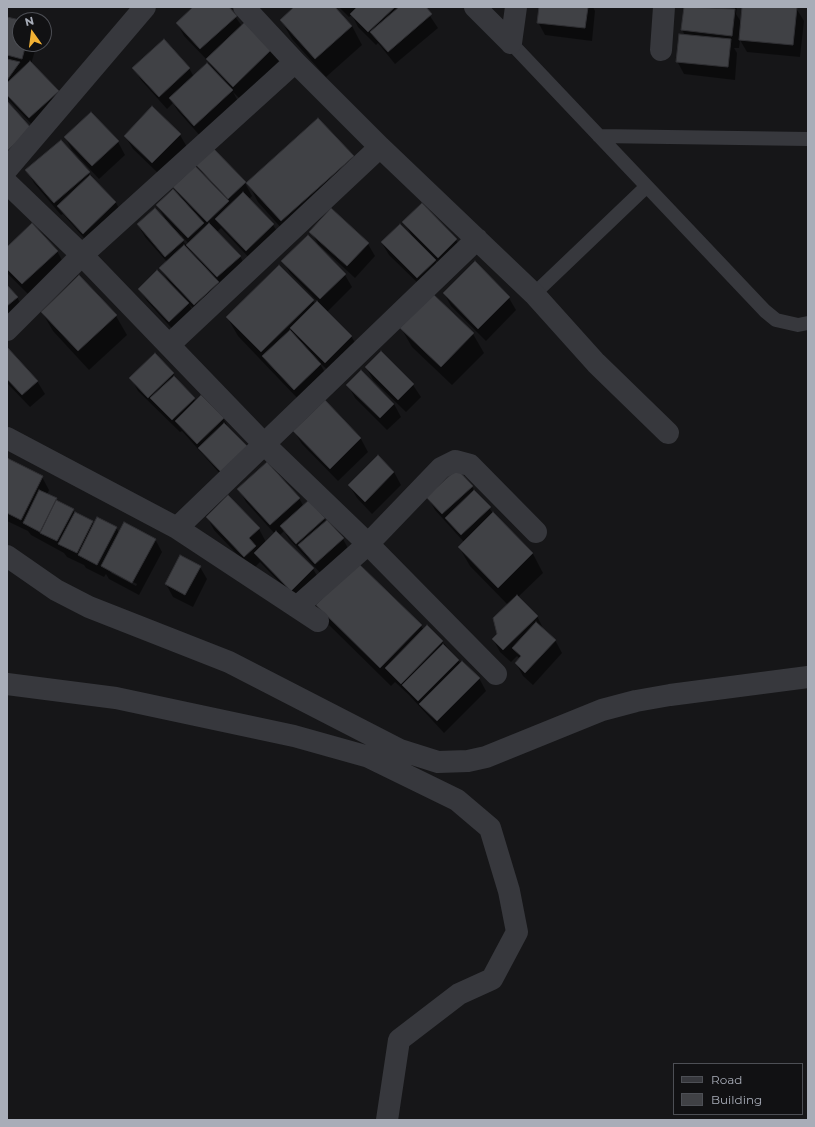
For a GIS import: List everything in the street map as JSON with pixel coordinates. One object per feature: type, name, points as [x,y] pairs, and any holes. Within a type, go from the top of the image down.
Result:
[{"type":"street","points":[[7,169],[145,7]]},
{"type":"street","points":[[244,7],[295,62],[380,147],[534,294],[596,362],[668,434]]},
{"type":"street","points":[[476,7],[511,43]]},
{"type":"street","points":[[511,43],[516,7]]},
{"type":"street","points":[[660,50],[664,7]]},
{"type":"street","points":[[7,330],[82,255],[295,62]]},
{"type":"street","points":[[169,345],[380,147]]},
{"type":"street","points":[[7,183],[82,255],[264,444],[368,544],[496,674]]},
{"type":"street","points":[[177,528],[477,239]]},
{"type":"street","points":[[7,438],[177,528],[318,621]]},
{"type":"street","points":[[297,606],[368,544],[442,468],[455,461],[470,465],[536,532]]},
{"type":"street","points":[[7,556],[56,590],[89,607],[229,662],[400,750],[438,762],[468,761],[486,757],[602,710],[636,702],[670,695],[808,677]]},
{"type":"street","points":[[7,684],[116,698],[294,736],[369,757],[457,800],[490,828],[509,892],[517,932],[492,979],[459,994],[399,1040],[387,1120]]},
{"type":"lane","points":[[511,43],[765,312],[776,320],[798,325],[808,323]]},
{"type":"lane","points":[[599,136],[808,139]]},
{"type":"lane","points":[[534,294],[646,187]]},
{"type":"building","points":[[193,7],[229,7],[237,16],[200,49],[176,23]]},
{"type":"building","points":[[294,7],[335,7],[352,26],[315,59],[280,20]]},
{"type":"building","points":[[357,7],[395,7],[368,32],[350,14]]},
{"type":"building","points":[[399,7],[426,7],[432,14],[388,52],[370,32]]},
{"type":"building","points":[[539,7],[588,7],[585,28],[537,23]]},
{"type":"building","points":[[684,7],[735,9],[732,36],[681,30]]},
{"type":"building","points":[[742,7],[797,7],[793,45],[739,40]]},
{"type":"building","points":[[7,17],[12,18],[12,52],[24,52],[22,59],[7,55]]},
{"type":"building","points":[[246,21],[273,48],[233,87],[206,59]]},
{"type":"building","points":[[679,34],[731,39],[728,67],[676,62]]},
{"type":"building","points":[[164,39],[190,68],[159,97],[132,68]]},
{"type":"building","points":[[7,59],[20,62],[7,80]]},
{"type":"building","points":[[30,61],[59,91],[29,118],[7,95],[7,83]]},
{"type":"building","points":[[207,63],[233,90],[194,126],[169,98]]},
{"type":"building","points":[[7,101],[32,129],[7,151]]},
{"type":"building","points":[[152,106],[181,134],[152,163],[124,136]]},
{"type":"building","points":[[91,112],[119,141],[92,166],[64,137]]},
{"type":"building","points":[[318,118],[354,156],[281,221],[246,183]]},
{"type":"building","points":[[61,140],[90,172],[54,203],[25,170]]},
{"type":"building","points":[[213,148],[246,182],[228,199],[196,165]]},
{"type":"building","points":[[195,166],[229,201],[207,222],[173,187]]},
{"type":"building","points":[[90,175],[116,202],[83,234],[57,206]]},
{"type":"building","points":[[173,189],[204,223],[188,238],[156,205]]},
{"type":"building","points":[[243,192],[274,224],[246,251],[215,219]]},
{"type":"building","points":[[422,203],[457,239],[438,258],[402,222]]},
{"type":"building","points":[[155,208],[184,240],[165,257],[137,224]]},
{"type":"building","points":[[331,208],[369,243],[347,266],[309,232]]},
{"type":"building","points":[[32,223],[58,251],[22,284],[7,269],[7,247]]},
{"type":"building","points":[[209,223],[241,256],[217,277],[186,245]]},
{"type":"building","points":[[400,224],[436,260],[417,278],[381,242]]},
{"type":"building","points":[[308,235],[346,274],[320,299],[281,261]]},
{"type":"building","points":[[184,245],[219,282],[194,305],[159,268]]},
{"type":"building","points":[[475,261],[510,297],[478,329],[443,293]]},
{"type":"building","points":[[279,265],[314,300],[261,352],[226,317]]},
{"type":"building","points":[[157,270],[189,303],[169,322],[138,289]]},
{"type":"building","points":[[79,275],[117,315],[78,351],[41,312]]},
{"type":"building","points":[[7,285],[18,297],[7,306]]},
{"type":"building","points":[[433,294],[474,333],[441,367],[400,328]]},
{"type":"building","points":[[317,301],[352,336],[325,363],[290,328]]},
{"type":"building","points":[[290,330],[321,364],[294,390],[262,356]]},
{"type":"building","points":[[7,347],[38,381],[22,395],[7,379]]},
{"type":"building","points":[[381,351],[414,384],[398,400],[365,367]]},
{"type":"building","points":[[155,353],[174,373],[148,398],[129,378]]},
{"type":"building","points":[[361,370],[394,404],[380,418],[346,385]]},
{"type":"building","points":[[174,376],[195,398],[172,420],[150,398]]},
{"type":"building","points":[[201,395],[224,418],[197,444],[175,421]]},
{"type":"building","points":[[325,400],[361,438],[330,469],[293,431]]},
{"type":"building","points":[[224,423],[247,446],[221,472],[198,448]]},
{"type":"building","points":[[378,455],[394,472],[365,502],[348,485]]},
{"type":"building","points":[[7,458],[43,476],[21,520],[7,513]]},
{"type":"building","points":[[267,462],[300,498],[270,525],[237,489]]},
{"type":"building","points":[[457,469],[473,486],[442,514],[426,497]]},
{"type":"building","points":[[39,490],[57,498],[40,532],[23,523]]},
{"type":"building","points":[[474,490],[491,507],[461,535],[445,518]]},
{"type":"building","points":[[228,495],[260,528],[249,538],[256,546],[244,557],[206,517]]},
{"type":"building","points":[[56,500],[74,509],[57,541],[40,533]]},
{"type":"building","points":[[309,500],[325,518],[296,544],[280,526]]},
{"type":"building","points":[[75,512],[93,521],[77,553],[58,544]]},
{"type":"building","points":[[493,512],[533,553],[498,588],[458,547]]},
{"type":"building","points":[[97,517],[117,527],[97,565],[78,555]]},
{"type":"building","points":[[327,520],[344,538],[315,564],[298,545]]},
{"type":"building","points":[[124,522],[156,539],[132,583],[101,566]]},
{"type":"building","points":[[276,531],[314,568],[291,591],[254,553]]},
{"type":"building","points":[[180,555],[201,566],[185,595],[165,584]]},
{"type":"building","points":[[358,563],[422,625],[380,668],[316,605]]},
{"type":"building","points":[[517,595],[538,616],[503,650],[492,639],[497,634],[493,618]]},
{"type":"building","points":[[536,622],[556,640],[525,673],[515,663],[521,656],[512,648]]},
{"type":"building","points":[[427,625],[443,641],[401,684],[385,668]]},
{"type":"building","points":[[443,644],[459,660],[418,701],[402,685]]},
{"type":"building","points":[[462,661],[480,678],[437,721],[419,704]]}]
